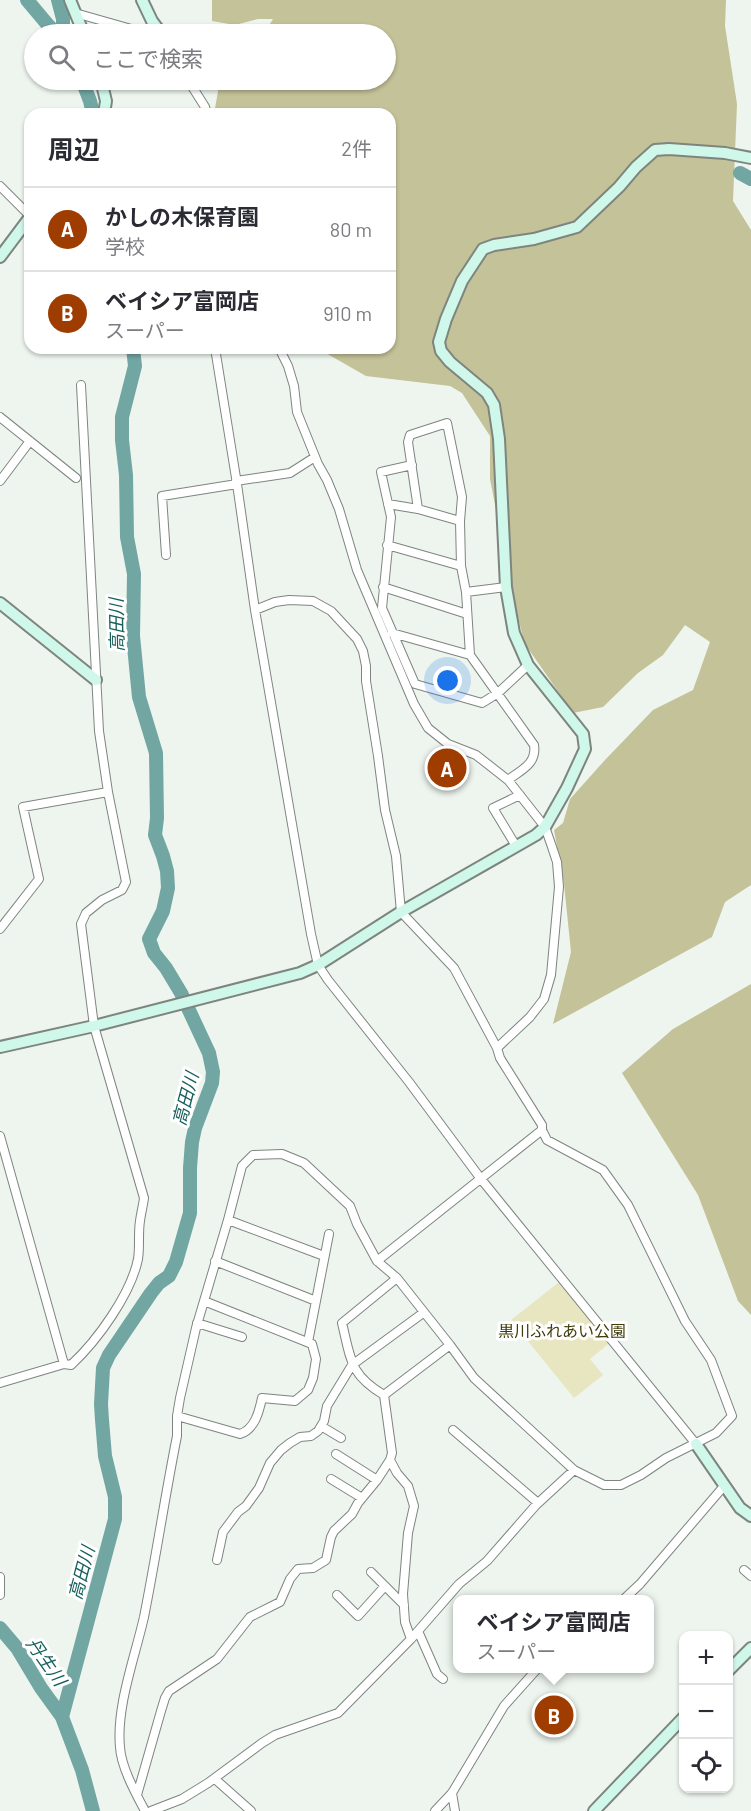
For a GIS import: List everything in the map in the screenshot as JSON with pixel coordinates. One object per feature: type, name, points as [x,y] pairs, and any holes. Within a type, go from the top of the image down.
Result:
[{"type":"street","points":[[70,0],[80,24]]},
{"type":"street","points":[[142,0],[154,24]]},
{"type":"street","points":[[75,13],[114,24]]},
{"type":"street","points":[[103,90],[105,108]]},
{"type":"street","points":[[194,90],[204,108]]},
{"type":"street","points":[[0,1047],[94,1026],[300,974],[401,912],[536,835],[545,827],[567,789],[585,749],[583,734],[528,665],[514,633],[506,587],[499,439],[494,405],[487,393],[450,362],[439,346],[446,319],[462,281],[483,249],[494,245],[534,239],[577,227],[655,150],[725,153],[751,158]]},
{"type":"street","points":[[0,186],[24,211]]},
{"type":"street","points":[[0,257],[24,225]]},
{"type":"street","points":[[215,354],[237,483],[255,610],[310,934],[318,965],[481,1179],[696,1444],[740,1508],[751,1516]]},
{"type":"street","points":[[282,354],[294,386],[297,412],[339,509],[357,570],[419,712],[428,728],[448,744],[476,755],[508,780],[545,827],[557,862],[559,887],[551,975],[544,999],[530,1017],[497,1048]]},
{"type":"street","points":[[0,1383],[64,1364],[71,1365],[80,1358],[110,1318],[130,1283],[138,1258],[144,1198],[94,1026],[81,924],[86,913],[102,900],[122,890],[126,882],[108,792],[99,731],[81,385]]},
{"type":"street","points":[[0,417],[76,478]]},
{"type":"street","points":[[418,509],[408,442],[410,435],[447,423],[462,497],[461,566],[466,592],[470,655],[534,745],[536,754],[532,762],[508,780]]},
{"type":"street","points":[[0,481],[30,441]]},
{"type":"street","points":[[166,555],[162,496],[290,473],[315,457]]},
{"type":"street","points":[[412,465],[381,472],[391,517],[382,608],[415,684],[482,704],[498,693],[528,665]]},
{"type":"street","points":[[388,504],[418,509],[460,521]]},
{"type":"street","points":[[387,545],[461,566]]},
{"type":"street","points":[[383,587],[467,614]]},
{"type":"street","points":[[466,592],[506,587]]},
{"type":"street","points":[[145,1811],[120,1750],[119,1729],[122,1709],[144,1616],[177,1436],[177,1416],[197,1323],[242,1166],[253,1155],[282,1154],[304,1163],[351,1206],[357,1224],[378,1261],[397,1278],[474,1378],[574,1470],[604,1485],[621,1485],[666,1458],[716,1433],[732,1416],[711,1359],[685,1321],[628,1205],[603,1170],[547,1140],[542,1125],[500,1058],[497,1048],[454,968],[401,912],[396,856],[385,810],[366,681],[366,666],[363,651],[357,639],[331,611],[313,602],[289,600],[275,602],[255,610]]},
{"type":"street","points":[[0,603],[96,680]]},
{"type":"street","points":[[392,633],[470,655]]},
{"type":"street","points":[[0,929],[39,879],[23,807],[108,792]]},
{"type":"street","points":[[516,846],[493,808],[520,795]]},
{"type":"street","points":[[378,1261],[542,1130]]},
{"type":"street","points":[[0,1136],[64,1364]]},
{"type":"street","points":[[228,1220],[324,1256]]},
{"type":"street","points":[[309,1342],[329,1234]]},
{"type":"street","points":[[215,1261],[316,1300]]},
{"type":"street","points":[[384,1395],[368,1385],[352,1365],[342,1323],[397,1278]]},
{"type":"street","points":[[177,1416],[243,1434],[256,1418],[262,1398],[295,1401],[308,1390],[313,1378],[316,1359],[314,1347],[309,1342],[204,1300]]},
{"type":"street","points":[[217,1560],[223,1532],[259,1488],[270,1462],[280,1450],[300,1437],[311,1436],[321,1426],[327,1406],[352,1365],[423,1313]]},
{"type":"street","points":[[197,1323],[242,1337]]},
{"type":"street","points":[[384,1395],[450,1345]]},
{"type":"street","points":[[137,1795],[165,1698],[170,1691],[217,1659],[250,1617],[280,1602],[298,1569],[313,1568],[326,1560],[334,1532],[352,1514],[390,1460],[392,1453],[384,1395]]},
{"type":"street","points":[[321,1426],[341,1438]]},
{"type":"street","points":[[453,1430],[538,1503]]},
{"type":"street","points":[[336,1454],[377,1480]]},
{"type":"street","points":[[390,1460],[408,1486],[414,1506],[404,1572],[405,1622],[411,1639]]},
{"type":"street","points":[[151,1811],[182,1799],[215,1779],[275,1735],[338,1713],[411,1639],[459,1584],[487,1561],[538,1503],[574,1470]]},
{"type":"street","points":[[331,1479],[362,1498]]},
{"type":"street","points":[[628,1595],[640,1584],[724,1486]]},
{"type":"street","points":[[371,1572],[404,1605]]},
{"type":"street","points":[[0,1577],[0,1594]]},
{"type":"street","points":[[337,1594],[358,1616],[385,1586]]},
{"type":"street","points":[[418,1631],[437,1674],[443,1679]]},
{"type":"street","points":[[733,1667],[751,1648]]},
{"type":"street","points":[[435,1811],[452,1793],[504,1706],[534,1673]]},
{"type":"street","points":[[594,1811],[679,1722]]},
{"type":"street","points":[[215,1779],[251,1811]]},
{"type":"street","points":[[452,1793],[455,1811]]},
{"type":"green space","name":"黒川ふれあい公園","points":[[563,1279],[612,1341],[590,1359],[603,1375],[574,1398],[511,1320]]},
{"type":"shaded area","points":[[212,0],[726,0],[725,26],[737,104],[733,201],[751,230],[751,885],[725,902],[712,937],[553,1024],[571,952],[564,884],[554,830],[563,823],[570,799],[653,710],[693,690],[710,642],[685,625],[663,655],[638,673],[603,707],[573,713],[525,644],[515,607],[490,479],[490,436],[462,393],[450,386],[366,376],[328,354],[396,354],[396,108],[215,108],[218,90],[396,90],[396,24],[270,24],[273,19],[258,19],[239,24],[212,21]]},
{"type":"shaded area","points":[[751,984],[751,1315],[738,1301],[698,1195],[622,1073],[673,1029]]},
{"type":"waterway","name":"高田川","points":[[27,0],[47,24]]},
{"type":"waterway","points":[[58,0],[63,24]]},
{"type":"waterway","name":"高田川","points":[[86,90],[92,108]]},
{"type":"waterway","points":[[740,173],[751,179]]},
{"type":"waterway","name":"高田川","points":[[93,1811],[82,1770],[62,1717],[115,1519],[115,1497],[105,1456],[102,1420],[103,1368],[109,1355],[151,1293],[169,1276],[176,1262],[190,1213],[192,1142],[212,1083],[213,1072],[209,1053],[181,993],[154,953],[149,939],[163,911],[168,888],[167,871],[155,835],[156,753],[139,697],[133,636],[134,574],[127,537],[122,417],[135,366],[134,354]]},
{"type":"waterway","name":"丹生川","points":[[0,1628],[17,1648],[62,1717]]},
{"type":"place","name":"かしの木保育園","points":[[447,768]]},
{"type":"place","name":"ベイシア富岡店","points":[[554,1715]]}]
